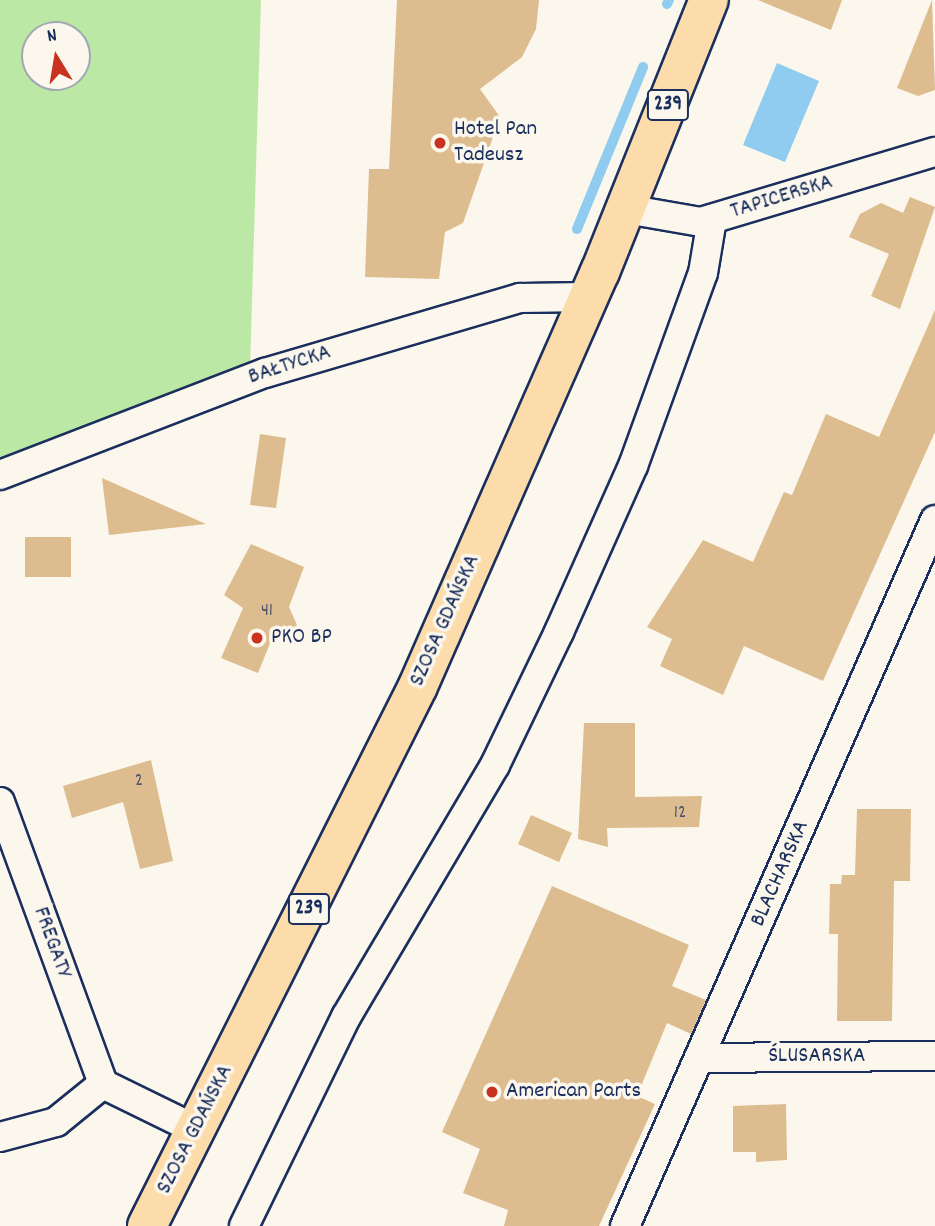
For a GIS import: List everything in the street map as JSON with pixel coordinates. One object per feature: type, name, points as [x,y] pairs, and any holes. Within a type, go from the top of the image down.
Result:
[{"type":"main road","name":"SZOSA GDAŃSKA","points":[[147,1226],[418,686],[626,209],[709,0]]},
{"type":"street","name":"TAPICERSKA","points":[[626,209],[691,223],[935,152]]},
{"type":"street","points":[[244,1226],[346,1017],[495,765],[559,632],[633,466],[703,273],[712,219]]},
{"type":"street","name":"BAŁTYCKA","points":[[0,475],[291,365],[527,296],[588,297]]},
{"type":"street","name":"BLACHARSKA","points":[[625,1226],[935,520]]},
{"type":"street","name":"FREGATY","points":[[0,802],[103,1084]]},
{"type":"street","name":"ŚLUSARSKA","points":[[699,1058],[935,1056]]},
{"type":"street","points":[[0,1137],[56,1122],[103,1084],[197,1130]]},
{"type":"green space","points":[[0,0],[261,0],[250,368],[0,460]]},
{"type":"water","points":[[777,63],[819,81],[785,162],[743,145]]},
{"type":"building","name":"Hotel Pan Tadeusz","points":[[397,0],[539,0],[536,29],[522,57],[480,89],[500,117],[463,223],[445,232],[439,279],[365,277],[369,169],[389,169]]},
{"type":"building","points":[[758,0],[842,0],[831,30]]},
{"type":"building","points":[[932,0],[935,90],[918,96],[897,88]]},
{"type":"building","points":[[910,197],[935,207],[900,309],[871,296],[889,254],[849,237],[860,214],[881,203],[903,213]]},
{"type":"building","points":[[935,310],[935,432],[823,681],[744,646],[723,695],[660,666],[672,639],[647,627],[703,540],[753,562],[784,492],[792,495],[826,414],[879,437]]},
{"type":"building","points":[[260,434],[286,438],[276,508],[250,505]]},
{"type":"building","points":[[102,478],[206,524],[109,535]]},
{"type":"building","points":[[25,537],[71,537],[71,577],[25,577]]},
{"type":"building","points":[[251,544],[304,567],[289,607],[297,625],[292,634],[271,641],[258,673],[221,658],[243,608],[224,595]]},
{"type":"building","points":[[584,723],[635,723],[635,797],[702,796],[699,827],[607,828],[608,847],[578,839]]},
{"type":"building","points":[[151,760],[173,861],[140,869],[123,802],[72,818],[63,786]]},
{"type":"building","points":[[857,809],[911,809],[910,881],[894,881],[892,1021],[837,1021],[838,934],[829,934],[830,884],[841,884],[842,875],[855,875]]},
{"type":"building","points":[[531,815],[572,833],[559,862],[518,844]]},
{"type":"building","points":[[552,886],[689,945],[672,986],[706,1000],[691,1034],[667,1023],[637,1096],[655,1104],[599,1226],[504,1226],[508,1210],[463,1193],[480,1149],[442,1132]]},
{"type":"building","points":[[786,1104],[787,1160],[756,1162],[756,1152],[733,1152],[733,1106]]},
{"type":"waterway","points":[[667,4],[669,0]]},
{"type":"waterway","points":[[577,229],[643,67]]},
{"type":"place","name":"Hotel Pan Tadeusz","points":[[440,143]]},
{"type":"place","name":"PKO BP","points":[[257,638]]},
{"type":"place","name":"American Parts","points":[[492,1092]]}]
